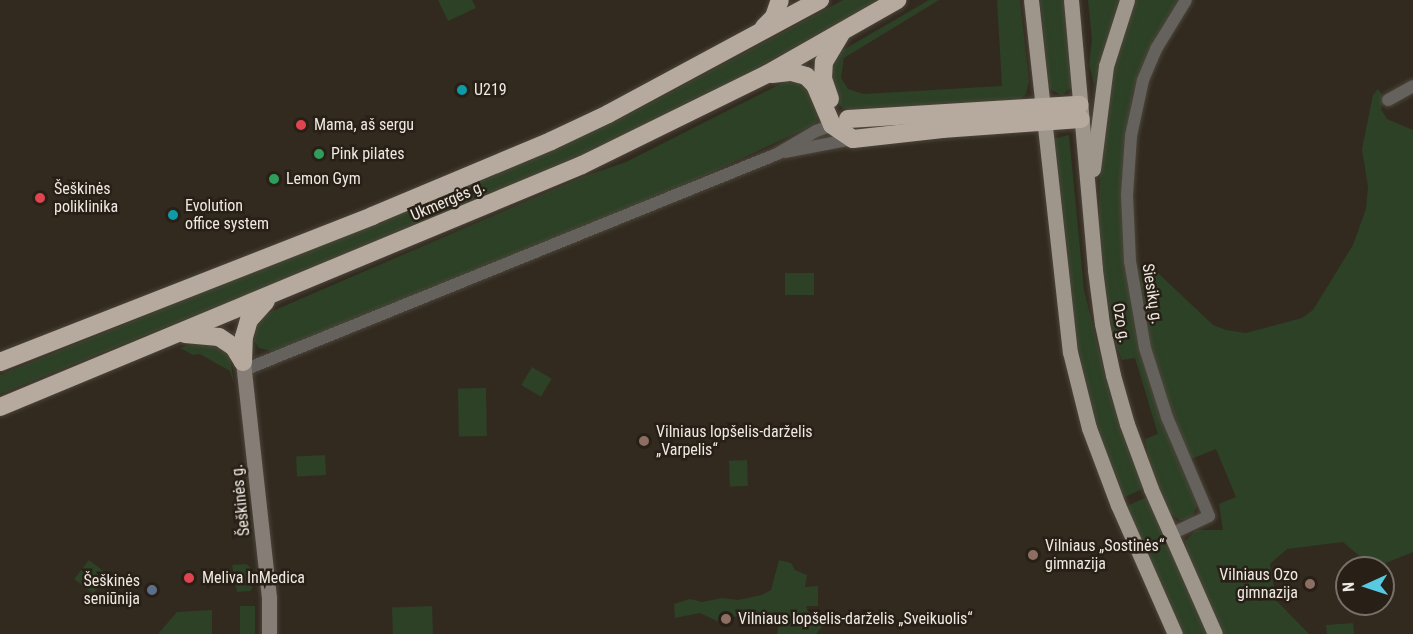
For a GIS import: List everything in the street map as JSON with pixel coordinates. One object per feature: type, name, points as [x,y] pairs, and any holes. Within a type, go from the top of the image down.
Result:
[{"type":"highway","points":[[754,37],[774,16],[780,0]]},
{"type":"highway","name":"Ukmergės g.","points":[[0,362],[468,177],[608,114],[820,0]]},
{"type":"highway","name":"Ukmergės g.","points":[[0,407],[582,165],[767,74],[897,0]]},
{"type":"highway","points":[[840,122],[838,111],[829,98],[824,79],[824,62],[842,32]]},
{"type":"highway","points":[[767,74],[792,72],[806,76],[815,85],[853,139],[1042,114]]},
{"type":"highway","points":[[840,122],[1081,112]]},
{"type":"highway","points":[[243,366],[244,337],[249,320],[269,297]]},
{"type":"highway","points":[[178,334],[219,337],[234,347],[243,366]]},
{"type":"main road","points":[[1031,0],[1060,285],[1078,388],[1089,428],[1118,505],[1175,634]]},
{"type":"main road","name":"Ozo g.","points":[[1071,0],[1102,324],[1113,375],[1127,424],[1170,534],[1215,634]]},
{"type":"main road","points":[[1089,201],[1106,66],[1127,0]]},
{"type":"street","name":"Siesikų g.","points":[[1170,534],[1209,516],[1167,417],[1145,348],[1130,261],[1127,195],[1131,136],[1143,80],[1156,49],[1186,0]]},
{"type":"street","points":[[1388,100],[1413,86]]},
{"type":"street","points":[[243,366],[777,154],[816,131],[840,122]]},
{"type":"street","points":[[777,154],[853,139]]},
{"type":"street","name":"Šeškinės g.","points":[[243,366],[269,598],[269,634]]},
{"type":"green space","points":[[438,0],[472,0],[476,8],[448,21]]},
{"type":"green space","points":[[843,0],[879,0],[732,82],[604,146],[469,205],[0,394],[0,375],[515,166],[639,109]]},
{"type":"green space","points":[[929,0],[939,0],[844,58],[841,78],[848,89],[864,94],[1002,86],[997,0],[1020,0],[1029,81],[1026,94],[1017,101],[847,110],[841,107],[833,95],[831,57]]},
{"type":"green space","points":[[1040,0],[1064,0],[1072,87],[1062,95],[1050,89],[1048,82]]},
{"type":"green space","points":[[1088,0],[1119,0],[1094,85],[1089,64],[1092,40]]},
{"type":"green space","points":[[1134,0],[1178,0],[1156,36],[1133,91],[1125,145],[1124,250],[1134,323],[1142,358],[1164,427],[1197,505],[1193,516],[1186,520],[1179,520],[1169,512],[1150,464],[1145,439],[1158,434],[1135,358],[1122,360],[1112,334],[1102,265],[1099,219],[1100,145],[1116,54]]},
{"type":"green space","points":[[792,78],[803,78],[819,116],[816,123],[809,127],[678,188],[275,352],[259,348],[254,341],[252,330],[261,316],[585,176],[626,162]]},
{"type":"green space","points":[[1378,89],[1385,98],[1381,109],[1387,119],[1413,130],[1413,552],[1395,559],[1395,556],[1359,556],[1343,542],[1287,549],[1270,564],[1276,600],[1309,634],[1223,634],[1188,554],[1185,541],[1196,530],[1223,530],[1219,504],[1236,497],[1216,449],[1191,459],[1161,386],[1150,349],[1135,269],[1158,273],[1213,325],[1226,330],[1246,333],[1302,318],[1313,310],[1353,245],[1366,209],[1368,187],[1362,149],[1373,95]]},
{"type":"green space","points":[[1069,135],[1084,290],[1110,395],[1144,488],[1123,498],[1096,428],[1074,330],[1053,139]]},
{"type":"green space","points":[[785,273],[814,273],[814,295],[785,295]]},
{"type":"green space","points":[[207,339],[229,352],[234,384],[230,371],[200,354],[193,355],[180,348]]},
{"type":"green space","points":[[532,367],[552,379],[541,397],[521,385]]},
{"type":"green space","points":[[458,388],[486,388],[487,436],[459,436]]},
{"type":"green space","points":[[325,455],[326,475],[297,476],[296,457]]},
{"type":"green space","points":[[747,460],[748,486],[730,487],[729,461]]},
{"type":"green space","points":[[1147,497],[1208,634],[1183,634],[1126,506]]},
{"type":"green space","points":[[89,560],[108,575],[93,594],[74,579]]},
{"type":"green space","points":[[779,560],[791,563],[795,570],[807,575],[805,587],[818,586],[818,606],[806,606],[808,612],[827,621],[816,634],[777,634],[780,618],[767,612],[755,617],[746,613],[719,622],[700,613],[675,618],[674,604],[690,599],[702,602],[722,598],[738,600],[762,595],[771,590]]},
{"type":"green space","points":[[246,564],[251,568],[252,588],[250,591],[237,592],[232,565]]},
{"type":"green space","points":[[240,606],[255,606],[255,634],[240,634]]},
{"type":"green space","points":[[432,606],[433,634],[393,634],[392,607]]},
{"type":"green space","points":[[212,610],[212,634],[158,634],[177,612]]},
{"type":"green space","points":[[1353,623],[1354,634],[1327,634],[1326,625]]},
{"type":"place","name":"U219","points":[[462,90]]},
{"type":"place","name":"Mama, aš sergu","points":[[301,125]]},
{"type":"place","name":"Pink pilates","points":[[319,154]]},
{"type":"place","name":"Lemon Gym","points":[[274,179]]},
{"type":"place","name":"Šeškinės poliklinika","points":[[40,198]]},
{"type":"place","name":"Evolution office system","points":[[173,215]]},
{"type":"place","name":"Vilniaus lopšelis-darželis „Varpelis“","points":[[644,441]]},
{"type":"place","name":"Vilniaus „Sostinės“ gimnazija","points":[[1033,555]]},
{"type":"place","name":"Meliva InMedica","points":[[189,578]]},
{"type":"place","name":"Vilniaus Ozo gimnazija","points":[[1310,584]]},
{"type":"place","name":"Šeškinės seniūnija","points":[[152,590]]},
{"type":"place","name":"Vilniaus lopšelis-darželis „Sveikuolis“","points":[[726,619]]}]
